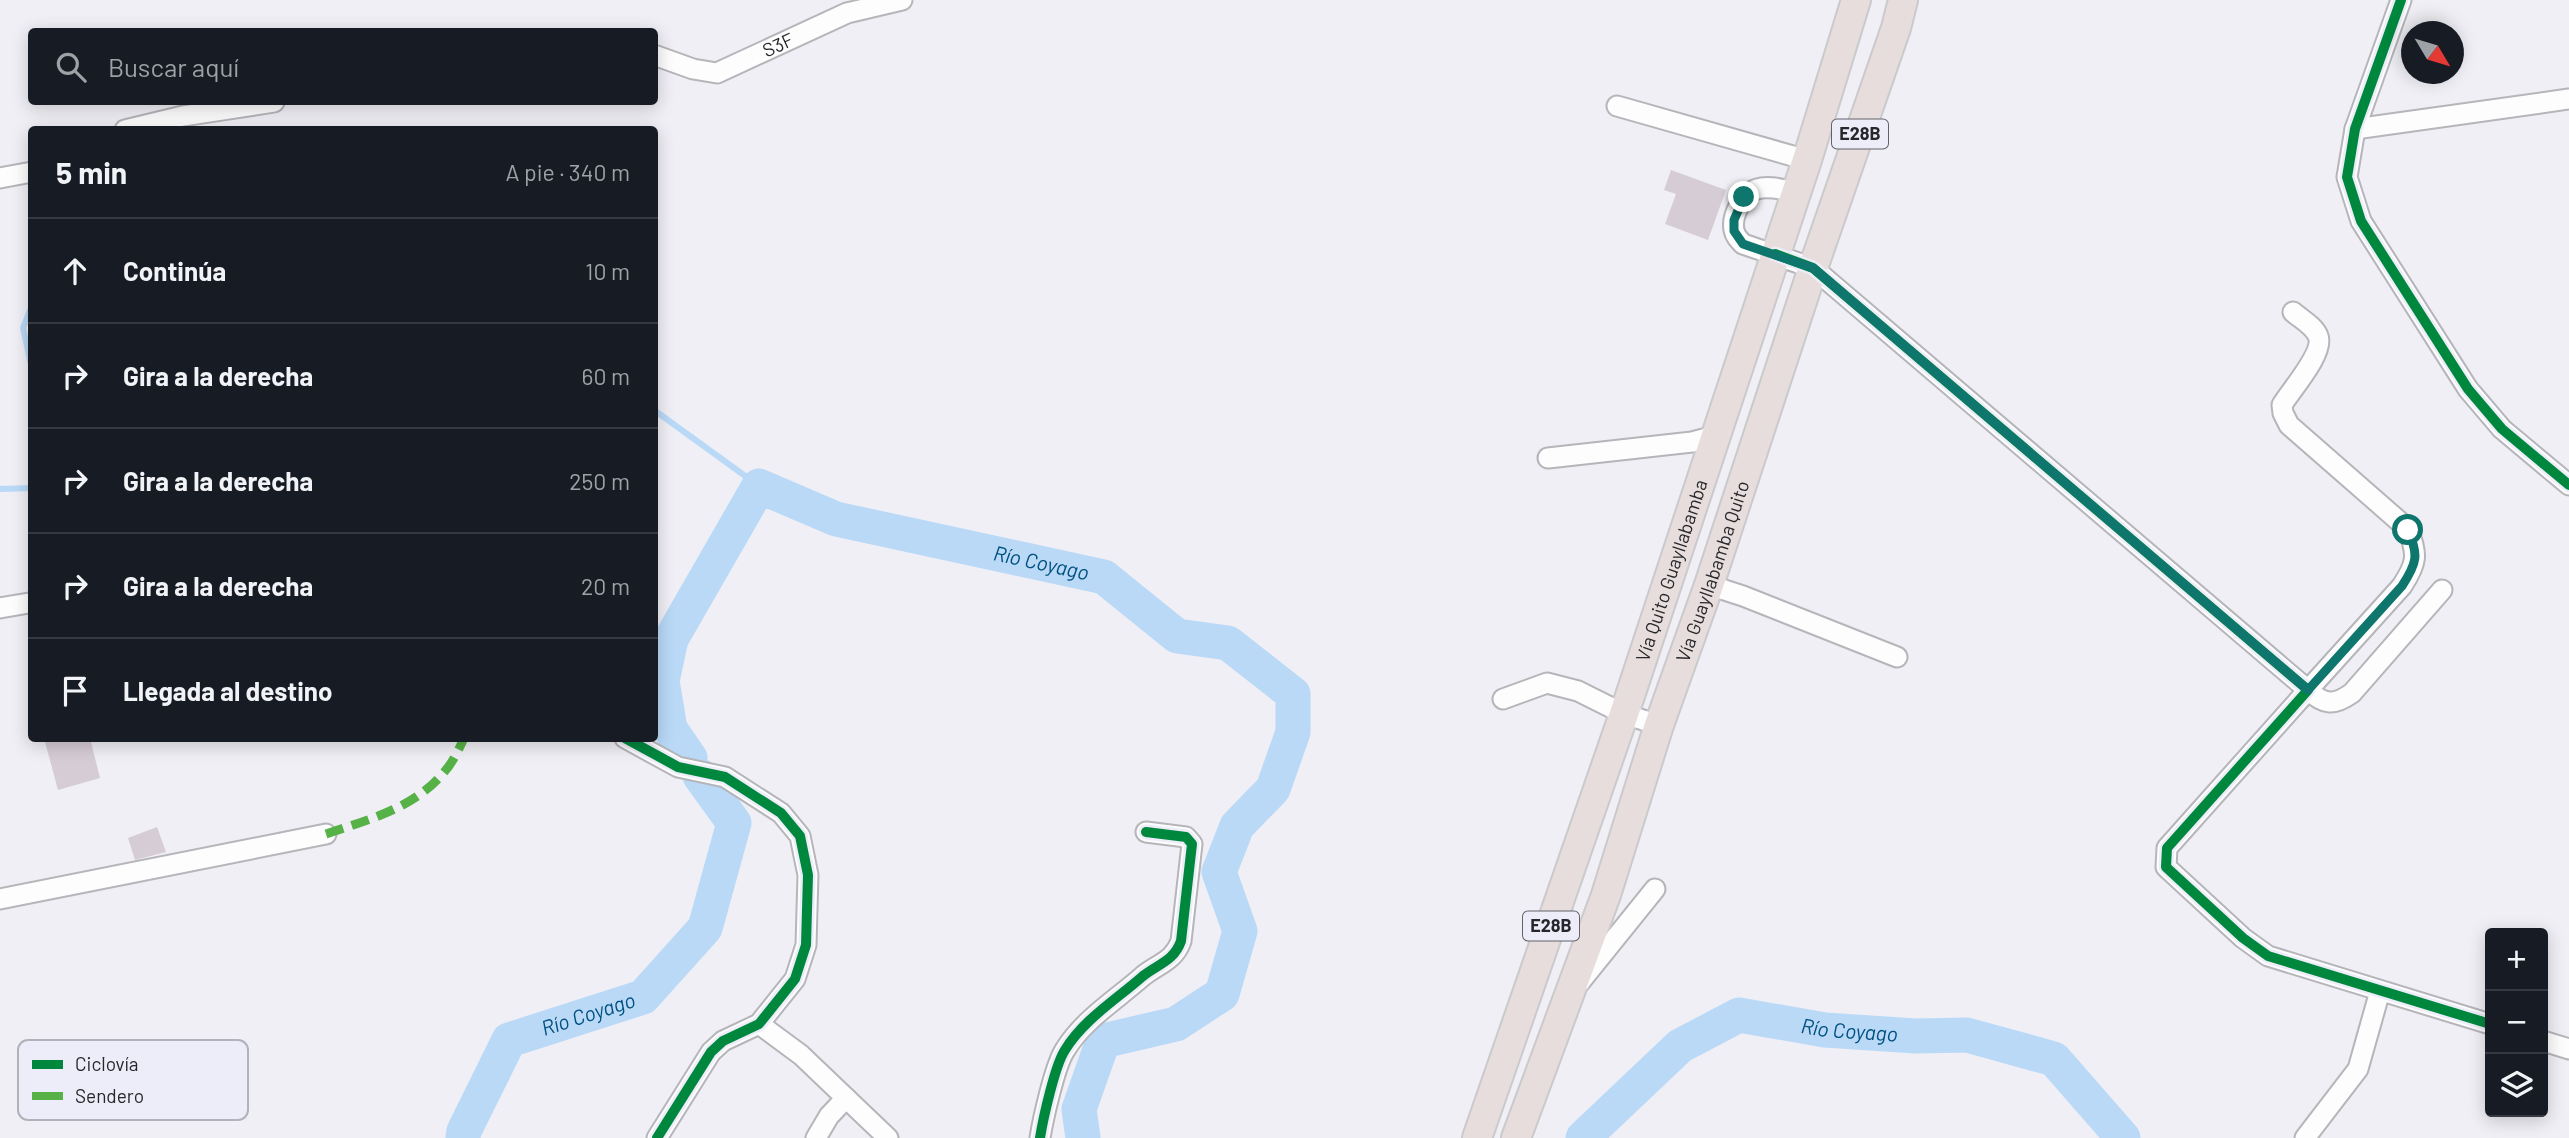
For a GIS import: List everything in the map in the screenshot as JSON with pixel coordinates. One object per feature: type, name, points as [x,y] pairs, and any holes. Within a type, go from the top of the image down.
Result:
[{"type":"highway","name":"Vía Quito Guayllabamba","points":[[1478,1138],[1624,714],[1807,160],[1856,0]]},
{"type":"highway","name":"Vía Guayllabamba Quito","points":[[1516,1138],[1606,895],[1659,725],[1872,101],[1903,0]]},
{"type":"street","name":"S3F","points":[[658,56],[693,69],[717,72],[850,7],[902,0]]},
{"type":"street","points":[[2401,0],[2355,130],[2347,177],[2361,221],[2468,389],[2502,429],[2569,485]]},
{"type":"street","points":[[2355,130],[2569,99]]},
{"type":"street","points":[[142,126],[183,116],[254,105]]},
{"type":"street","points":[[1617,106],[1807,160]]},
{"type":"street","points":[[0,178],[28,173]]},
{"type":"street","points":[[1796,192],[1773,188],[1753,190],[1744,197],[1734,220],[1734,231],[1743,244],[1813,268],[2308,690],[2327,703],[2339,702],[2352,693],[2442,590]]},
{"type":"street","points":[[2293,312],[2313,328],[2319,336],[2320,344],[2314,359],[2282,405],[2283,413],[2289,425],[2408,530],[2416,549],[2413,569],[2402,586],[2167,848],[2166,867],[2243,938],[2268,956],[2485,1022]]},
{"type":"street","points":[[1548,458],[1692,442],[1715,436]]},
{"type":"street","points":[[1709,585],[1897,657]]},
{"type":"street","points":[[0,608],[28,603]]},
{"type":"street","points":[[1503,699],[1547,683],[1578,691],[1624,714],[1659,725]]},
{"type":"street","points":[[632,742],[678,767],[725,777],[781,813],[800,836],[808,875],[806,945],[795,979],[759,1024],[723,1041],[711,1052],[657,1138]]},
{"type":"street","points":[[1040,1138],[1063,1052],[1079,1031],[1148,972],[1164,964],[1177,952],[1181,941],[1192,844],[1185,837],[1146,832]]},
{"type":"street","points":[[0,900],[326,834]]},
{"type":"street","points":[[1568,997],[1655,889]]},
{"type":"street","points":[[2305,1138],[2358,1069],[2380,991]]},
{"type":"street","points":[[759,1024],[801,1055],[888,1138]]},
{"type":"street","points":[[2548,1043],[2569,1049]]},
{"type":"street","points":[[816,1138],[829,1116],[846,1098]]},
{"type":"building","points":[[1671,170],[1726,190],[1708,240],[1665,224],[1676,194],[1664,190]]},
{"type":"building","points":[[45,742],[91,742],[100,778],[58,790]]},
{"type":"building","points":[[157,827],[166,852],[135,860],[128,838]]},
{"type":"waterway","points":[[28,315],[23,328],[28,351]]},
{"type":"waterway","points":[[658,413],[759,486]]},
{"type":"waterway","name":"Río Coyago","points":[[690,758],[670,729],[662,681],[671,639],[759,486],[836,519],[1104,577],[1177,636],[1228,643],[1293,694],[1293,732],[1273,789],[1237,826],[1219,872],[1240,931],[1222,994],[1176,1024],[1103,1041],[1079,1109],[1083,1138]]},
{"type":"waterway","points":[[0,489],[28,488]]},
{"type":"waterway","name":"Río Coyago","points":[[463,1138],[509,1040],[643,997],[705,928],[734,823],[700,776]]},
{"type":"waterway","name":"Río Coyago","points":[[1583,1138],[1680,1046],[1739,1015],[1825,1030],[1916,1036],[1967,1035],[2054,1059],[2123,1138]]},
{"type":"marked path","points":[[326,834],[391,811],[420,794],[448,767],[462,742]]},
{"type":"cycle path","points":[[2401,0],[2355,129],[2347,177],[2361,221],[2468,389],[2502,429],[2569,485]]},
{"type":"cycle path","points":[[1775,254],[1813,268],[2308,690],[2167,848],[2166,867],[2243,938],[2268,956],[2485,1022]]},
{"type":"cycle path","points":[[632,742],[678,767],[725,777],[781,813],[800,836],[808,875],[806,945],[795,979],[759,1024],[723,1041],[711,1052],[657,1138]]},
{"type":"cycle path","points":[[1040,1138],[1057,1067],[1072,1039],[1101,1010],[1170,958],[1181,941],[1192,844],[1186,837],[1146,832]]},
{"type":"route","points":[[1744,197],[1734,220],[1734,231],[1743,244],[1813,268],[2308,690],[2402,586],[2413,569],[2416,549],[2408,530]]}]
